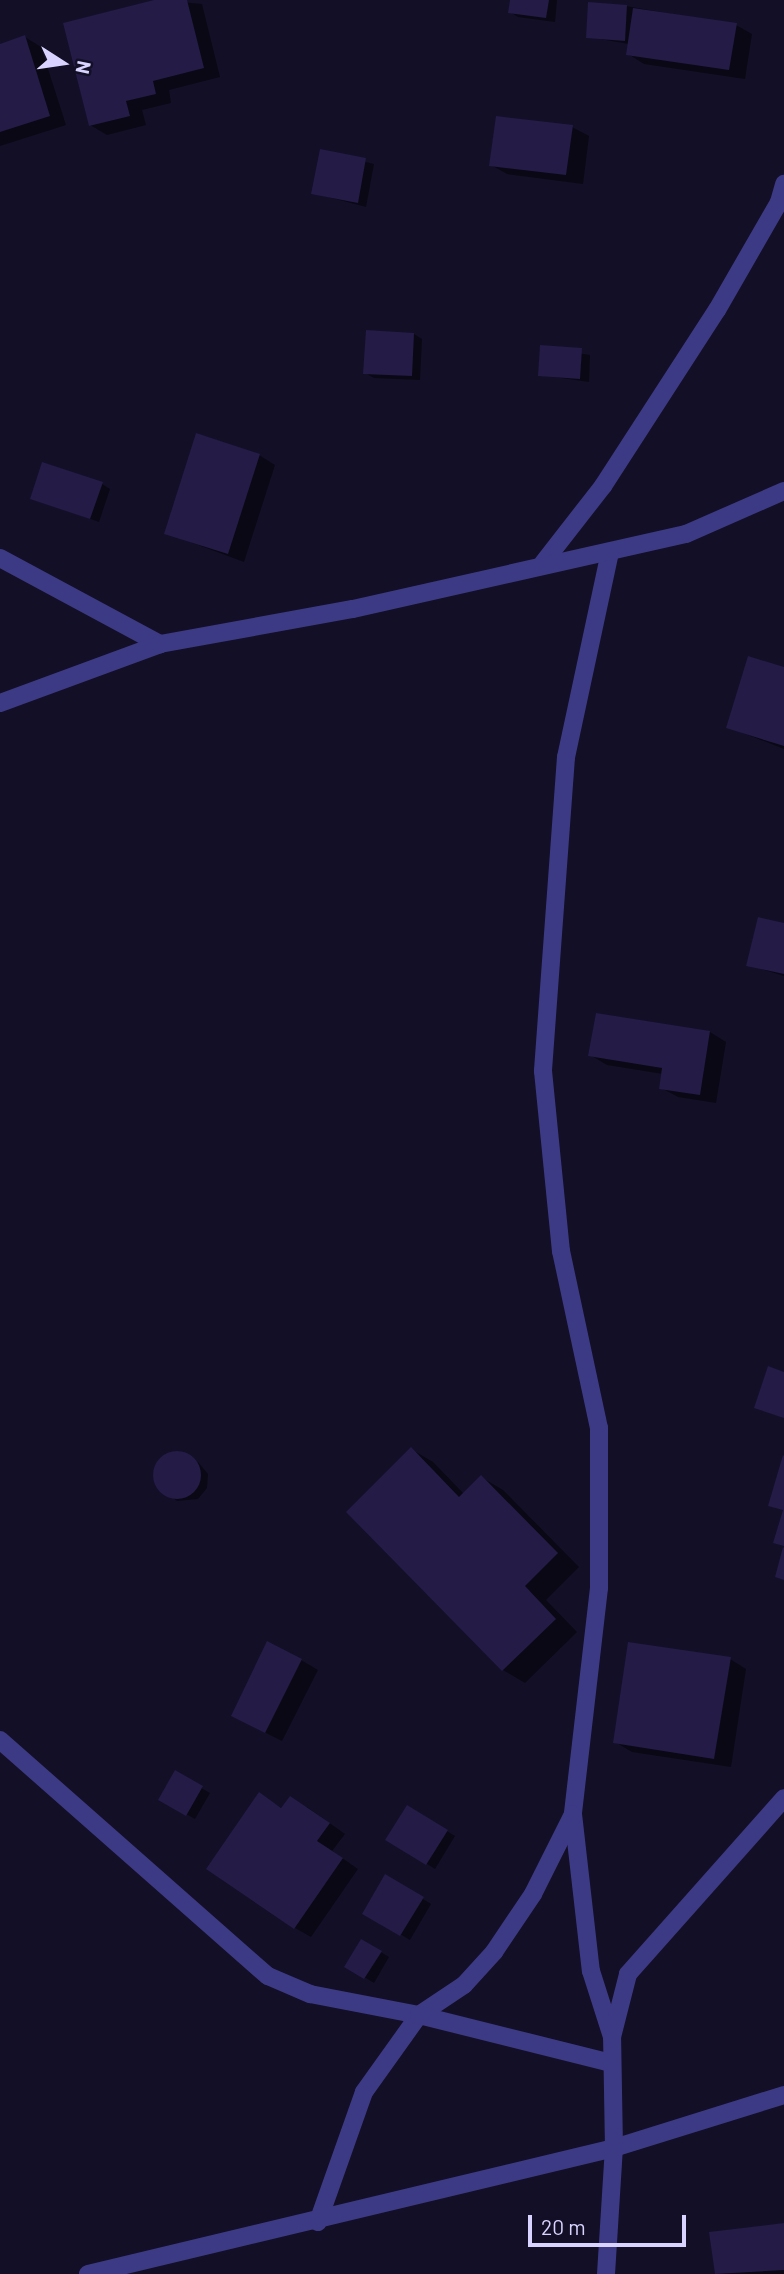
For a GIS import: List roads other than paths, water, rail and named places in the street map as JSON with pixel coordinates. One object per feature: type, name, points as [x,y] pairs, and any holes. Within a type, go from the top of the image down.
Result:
[{"type":"street","points":[[543,563],[603,486],[717,310],[779,202],[784,184]]},
{"type":"street","points":[[0,703],[160,644],[353,609],[543,563],[610,552],[686,534],[784,491]]},
{"type":"street","points":[[610,552],[566,757],[543,1071],[561,1251],[599,1428],[602,1490],[599,1588],[573,1814],[591,1971],[612,2037]]},
{"type":"street","points":[[0,558],[160,644]]},
{"type":"street","points":[[0,1740],[268,1976],[310,1994],[419,2015],[611,2063]]},
{"type":"street","points":[[606,2274],[614,2148],[612,2037],[628,1974],[784,1798]]},
{"type":"street","points":[[318,2221],[364,2092],[419,2015],[464,1985],[494,1952],[533,1894],[573,1814]]},
{"type":"street","points":[[89,2274],[614,2148],[784,2095]]}]
